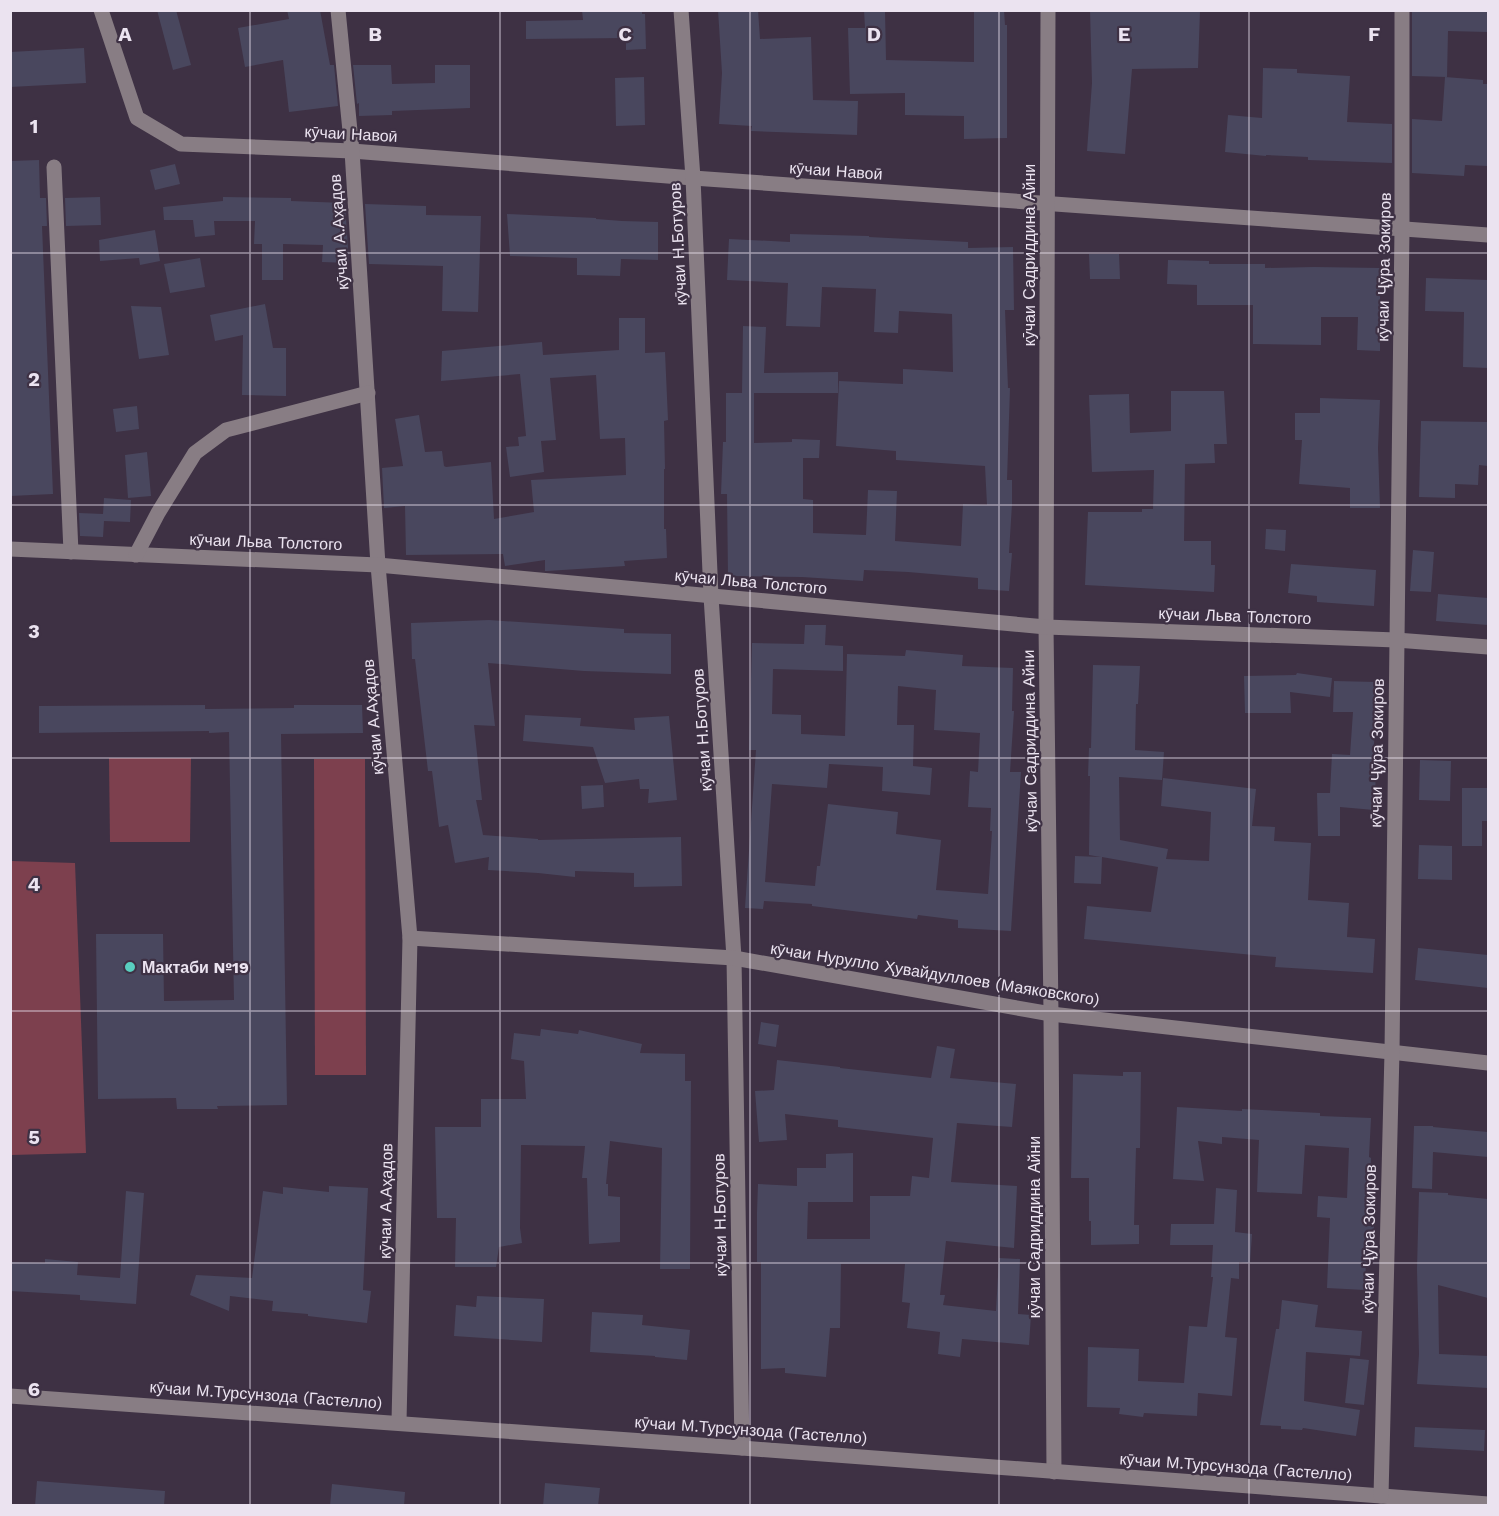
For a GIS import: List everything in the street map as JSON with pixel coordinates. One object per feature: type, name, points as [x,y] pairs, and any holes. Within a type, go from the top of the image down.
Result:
[{"type":"street","name":"кӯчаи Навоӣ","points":[[101,10],[137,118],[181,144],[352,151],[1488,235]]},
{"type":"street","name":"кӯчаи А.Аҳадов","points":[[338,10],[352,151],[378,565],[410,938],[399,1422]]},
{"type":"street","name":"кӯчаи Н.Ботуров","points":[[681,10],[693,178],[711,596],[734,958],[742,1448]]},
{"type":"street","name":"кӯчаи Садриддина Айни","points":[[1048,10],[1046,627],[1054,1472]]},
{"type":"street","name":"кӯчаи Ҷӯра Зокиров","points":[[1381,1496],[1392,1052],[1402,228],[1402,10]]},
{"type":"street","points":[[54,167],[71,552]]},
{"type":"street","points":[[136,555],[195,453],[226,430],[368,393]]},
{"type":"street","name":"кӯчаи Льва Толстого","points":[[10,549],[378,565],[1046,627],[1396,640],[1488,647]]},
{"type":"street","name":"кӯчаи Нурулло Ҳувайдуллоев (Маяковского)","points":[[410,938],[734,958],[1051,1014],[1488,1063]]},
{"type":"street","name":"кӯчаи М.Турсунзода (Гастелло)","points":[[10,1395],[1488,1504]]},
{"type":"shaded area","points":[[109,758],[191,758],[190,842],[110,842]]},
{"type":"shaded area","points":[[314,759],[365,759],[366,1075],[315,1075]]},
{"type":"shaded area","points":[[11,861],[75,863],[86,1153],[11,1155]]},
{"type":"building","points":[[157,10],[176,10],[191,65],[173,70]]},
{"type":"building","points":[[287,10],[320,10],[330,65],[334,65],[338,106],[289,112],[283,60],[245,67],[238,28],[289,19]]},
{"type":"building","points":[[582,10],[642,10],[642,14],[645,14],[646,49],[626,50],[626,38],[526,39],[526,21],[583,20]]},
{"type":"building","points":[[718,10],[758,10],[760,39],[811,37],[813,100],[858,101],[857,135],[751,131],[752,126],[719,124],[722,73]]},
{"type":"building","points":[[864,10],[885,10],[886,60],[974,62],[974,10],[1004,10],[1005,25],[1007,25],[1007,138],[964,139],[964,116],[905,115],[905,93],[850,94],[848,28],[865,28]]},
{"type":"building","points":[[1090,10],[1200,11],[1198,68],[1132,69],[1125,154],[1087,151],[1092,83]]},
{"type":"building","points":[[1412,10],[1488,10],[1488,32],[1448,31],[1447,77],[1412,76]]},
{"type":"building","points":[[84,48],[86,83],[10,87],[10,52]]},
{"type":"building","points":[[353,65],[391,65],[392,84],[435,83],[435,65],[470,65],[470,108],[392,111],[392,115],[359,116]]},
{"type":"building","points":[[1263,68],[1297,69],[1297,73],[1350,76],[1347,122],[1392,124],[1392,163],[1308,160],[1308,157],[1225,152],[1228,115],[1262,118]]},
{"type":"building","points":[[644,77],[645,125],[616,126],[615,78]]},
{"type":"building","points":[[1445,77],[1483,80],[1483,84],[1488,84],[1488,166],[1465,165],[1464,176],[1412,173],[1412,119],[1442,121]]},
{"type":"building","points":[[39,160],[40,198],[46,198],[47,226],[42,226],[53,494],[10,496],[10,161]]},
{"type":"building","points":[[175,164],[180,184],[155,190],[150,170]]},
{"type":"building","points":[[100,197],[101,225],[66,226],[65,198]]},
{"type":"building","points":[[223,197],[291,198],[291,201],[345,203],[349,263],[322,262],[323,245],[283,244],[283,280],[262,280],[262,244],[254,244],[255,221],[214,221],[215,235],[195,237],[193,220],[164,220],[163,207],[223,201]]},
{"type":"building","points":[[365,204],[426,206],[426,215],[481,216],[478,312],[442,311],[443,266],[369,264]]},
{"type":"building","points":[[507,214],[658,222],[658,260],[621,259],[620,276],[577,275],[577,258],[510,256]]},
{"type":"building","points":[[155,230],[160,261],[140,265],[139,258],[100,261],[99,240]]},
{"type":"building","points":[[790,234],[968,242],[968,248],[1013,247],[1014,310],[1005,310],[1008,388],[1010,388],[1007,480],[1012,480],[1009,553],[1012,553],[1009,591],[978,589],[978,578],[908,572],[864,570],[863,581],[728,576],[727,494],[721,494],[723,442],[726,442],[726,393],[742,393],[743,326],[766,327],[764,373],[838,372],[838,393],[754,393],[754,443],[792,442],[792,439],[820,440],[819,458],[803,458],[803,499],[813,500],[813,533],[866,535],[868,490],[897,491],[895,541],[961,546],[963,504],[987,505],[985,466],[896,460],[896,451],[836,446],[839,381],[903,384],[903,369],[953,372],[952,314],[899,311],[898,333],[874,332],[876,289],[822,287],[820,327],[786,326],[788,283],[727,280],[729,239],[790,242]]},
{"type":"building","points":[[1089,254],[1119,254],[1120,279],[1090,279]]},
{"type":"building","points":[[200,258],[205,287],[170,293],[164,264]]},
{"type":"building","points":[[1168,260],[1209,261],[1209,264],[1265,264],[1265,268],[1380,268],[1380,351],[1357,350],[1358,317],[1321,317],[1321,345],[1253,344],[1253,305],[1197,305],[1197,285],[1167,284]]},
{"type":"building","points":[[1426,278],[1488,280],[1488,368],[1463,367],[1464,312],[1425,311]]},
{"type":"building","points":[[265,304],[273,348],[286,348],[286,396],[242,395],[243,335],[215,341],[210,315]]},
{"type":"building","points":[[131,306],[161,307],[169,355],[139,359]]},
{"type":"building","points":[[619,318],[645,318],[645,353],[665,352],[668,420],[664,421],[664,529],[666,529],[667,558],[624,561],[625,566],[545,571],[545,560],[505,566],[503,554],[406,555],[405,506],[384,508],[382,468],[403,466],[395,419],[419,415],[425,452],[442,451],[446,467],[491,462],[494,519],[534,512],[531,480],[626,475],[625,438],[600,439],[596,375],[550,378],[556,440],[541,441],[544,472],[510,477],[506,447],[519,446],[518,437],[526,436],[520,374],[441,381],[442,351],[542,342],[543,355],[619,350]]},
{"type":"building","points":[[1171,391],[1224,391],[1227,444],[1214,444],[1215,463],[1185,464],[1184,541],[1211,541],[1211,565],[1215,565],[1214,592],[1085,585],[1088,512],[1142,512],[1142,509],[1153,509],[1154,470],[1092,472],[1089,395],[1129,394],[1130,433],[1171,431]]},
{"type":"building","points":[[1320,398],[1380,400],[1378,448],[1380,508],[1350,508],[1350,488],[1299,484],[1302,440],[1295,440],[1295,413],[1320,413]]},
{"type":"building","points":[[137,406],[139,429],[116,432],[113,409]]},
{"type":"building","points":[[1421,421],[1488,422],[1488,466],[1479,465],[1478,485],[1455,484],[1455,498],[1419,497]]},
{"type":"building","points":[[147,452],[151,496],[128,498],[125,455]]},
{"type":"building","points":[[104,498],[131,500],[130,522],[104,521],[103,537],[80,536],[79,513],[103,514]]},
{"type":"building","points":[[1266,529],[1286,530],[1285,551],[1265,549]]},
{"type":"building","points":[[1413,550],[1434,552],[1431,592],[1410,591]]},
{"type":"building","points":[[1291,564],[1376,570],[1374,606],[1317,602],[1317,596],[1288,593]]},
{"type":"building","points":[[1438,594],[1488,598],[1488,625],[1436,621]]},
{"type":"building","points":[[489,620],[624,629],[624,633],[671,634],[671,674],[584,671],[488,663],[495,726],[474,725],[482,800],[476,800],[483,835],[538,840],[681,837],[682,886],[634,887],[634,873],[575,871],[575,877],[488,870],[489,857],[455,863],[448,825],[439,827],[432,771],[428,771],[415,659],[412,659],[411,623]]},
{"type":"building","points":[[805,625],[826,625],[825,645],[843,646],[843,671],[773,669],[772,714],[801,715],[801,734],[845,736],[847,654],[905,656],[906,650],[963,655],[962,666],[1013,668],[1012,711],[1014,711],[1010,772],[1021,772],[1011,931],[958,928],[958,920],[918,915],[917,919],[812,906],[812,904],[764,901],[763,909],[745,908],[756,750],[749,750],[752,643],[804,644]],"holes":[[[898,686],[936,690],[934,730],[980,733],[978,772],[970,771],[968,807],[991,808],[990,831],[992,831],[988,894],[936,890],[941,840],[896,834],[898,812],[828,804],[820,866],[817,866],[815,886],[765,882],[772,784],[827,788],[829,764],[883,767],[882,791],[930,795],[932,768],[913,766],[914,725],[897,725]]]},
{"type":"building","points":[[1093,665],[1140,666],[1135,750],[1164,752],[1162,780],[1119,777],[1120,840],[1168,849],[1166,859],[1209,861],[1211,812],[1161,806],[1163,778],[1256,789],[1252,826],[1275,827],[1274,841],[1311,843],[1308,900],[1349,903],[1347,937],[1375,939],[1373,973],[1275,967],[1276,957],[1084,939],[1087,906],[1151,912],[1158,867],[1102,857],[1101,884],[1074,883],[1075,856],[1101,857],[1089,855],[1090,776],[1088,776]]},
{"type":"building","points":[[1297,673],[1332,678],[1330,697],[1290,692],[1291,713],[1245,713],[1244,676],[1296,675]]},
{"type":"building","points":[[1334,681],[1376,682],[1373,756],[1377,756],[1374,810],[1340,807],[1340,836],[1318,836],[1317,793],[1330,793],[1332,754],[1350,755],[1353,712],[1333,712]]},
{"type":"building","name":"Мактаби №19","points":[[205,705],[205,709],[362,705],[363,733],[281,734],[287,1105],[177,1109],[176,1098],[98,1099],[96,934],[163,934],[164,1001],[234,1000],[229,732],[39,733],[39,706]]},
{"type":"building","points":[[525,715],[581,718],[580,726],[635,730],[634,718],[669,716],[677,800],[648,803],[649,789],[640,789],[639,779],[605,783],[593,747],[523,741]]},
{"type":"building","points":[[1420,760],[1451,761],[1450,801],[1419,800]]},
{"type":"building","points":[[603,785],[604,807],[582,809],[581,786]]},
{"type":"building","points":[[1462,788],[1488,788],[1488,821],[1482,821],[1482,846],[1462,846]]},
{"type":"building","points":[[1419,845],[1452,846],[1452,880],[1418,879]]},
{"type":"building","points":[[1418,948],[1488,955],[1488,988],[1415,980]]},
{"type":"building","points":[[761,1022],[779,1025],[776,1047],[758,1044]]},
{"type":"building","points":[[541,1029],[578,1034],[579,1030],[642,1044],[640,1053],[685,1054],[685,1081],[691,1081],[690,1269],[660,1269],[662,1148],[610,1141],[606,1184],[608,1184],[608,1196],[620,1197],[620,1242],[589,1244],[587,1178],[582,1178],[585,1146],[521,1145],[520,1228],[522,1243],[499,1247],[496,1267],[455,1267],[456,1218],[437,1218],[435,1127],[481,1127],[481,1099],[526,1099],[524,1061],[511,1059],[514,1033],[540,1036]]},
{"type":"building","points":[[937,1046],[955,1049],[950,1078],[1016,1084],[1012,1127],[957,1123],[951,1182],[1017,1186],[1014,1248],[946,1241],[940,1295],[945,1295],[943,1305],[996,1311],[999,1258],[1020,1259],[1018,1314],[1031,1315],[1029,1345],[962,1339],[960,1357],[938,1354],[940,1332],[907,1328],[910,1303],[902,1302],[905,1264],[841,1264],[840,1328],[830,1328],[826,1377],[785,1373],[785,1368],[761,1369],[761,1262],[757,1262],[758,1184],[797,1186],[797,1168],[826,1168],[826,1154],[853,1153],[853,1202],[808,1202],[807,1239],[870,1239],[870,1196],[910,1196],[912,1176],[929,1178],[933,1138],[838,1127],[838,1120],[785,1114],[787,1140],[759,1142],[755,1091],[774,1090],[777,1060],[931,1078]]},
{"type":"building","points":[[1123,1072],[1141,1072],[1140,1148],[1136,1148],[1134,1225],[1139,1225],[1139,1244],[1091,1245],[1089,1178],[1071,1178],[1073,1074],[1123,1076]]},
{"type":"building","points":[[1177,1107],[1320,1113],[1320,1116],[1371,1118],[1370,1183],[1368,1183],[1366,1226],[1374,1226],[1372,1260],[1366,1260],[1365,1290],[1327,1288],[1330,1218],[1317,1217],[1318,1196],[1347,1198],[1349,1148],[1305,1145],[1302,1194],[1257,1192],[1259,1140],[1222,1137],[1222,1144],[1198,1141],[1204,1181],[1173,1179]]},
{"type":"building","points":[[1414,1126],[1488,1132],[1488,1157],[1433,1152],[1432,1189],[1412,1188]]},
{"type":"building","points":[[329,1186],[368,1188],[363,1290],[371,1291],[367,1323],[272,1311],[273,1301],[230,1296],[229,1311],[190,1295],[196,1275],[252,1278],[263,1191],[283,1194],[283,1187],[329,1192]]},
{"type":"building","points":[[1216,1188],[1237,1190],[1235,1232],[1252,1234],[1250,1263],[1239,1262],[1239,1279],[1231,1278],[1225,1337],[1237,1338],[1232,1396],[1198,1393],[1197,1416],[1144,1413],[1143,1417],[1119,1414],[1120,1408],[1087,1407],[1088,1347],[1139,1349],[1138,1381],[1184,1383],[1189,1326],[1207,1327],[1213,1277],[1211,1277],[1213,1245],[1170,1245],[1171,1224],[1214,1224]]},
{"type":"building","points":[[126,1191],[144,1193],[136,1304],[80,1300],[80,1295],[10,1291],[10,1262],[45,1263],[45,1259],[78,1262],[77,1275],[120,1278]]},
{"type":"building","points":[[1419,1192],[1448,1193],[1448,1195],[1488,1199],[1488,1298],[1438,1285],[1439,1354],[1488,1356],[1488,1388],[1417,1384]]},
{"type":"building","points":[[477,1296],[544,1299],[542,1342],[454,1336],[456,1305],[476,1307]]},
{"type":"building","points":[[1282,1300],[1318,1305],[1315,1327],[1362,1331],[1360,1356],[1306,1352],[1304,1401],[1360,1410],[1356,1436],[1303,1428],[1302,1430],[1281,1429],[1281,1426],[1260,1425],[1276,1329],[1279,1329]]},
{"type":"building","points":[[592,1312],[643,1315],[642,1325],[690,1330],[687,1360],[590,1352]]},
{"type":"building","points":[[1350,1358],[1369,1360],[1364,1405],[1345,1403]]},
{"type":"building","points":[[1415,1427],[1485,1430],[1484,1451],[1414,1447]]},
{"type":"building","points":[[37,1481],[165,1491],[164,1506],[35,1506]]},
{"type":"building","points":[[545,1483],[600,1488],[598,1506],[543,1506]]},
{"type":"building","points":[[332,1484],[405,1492],[404,1506],[330,1506]]},
{"type":"place","name":"Мактаби №19","points":[[130,967]]}]
